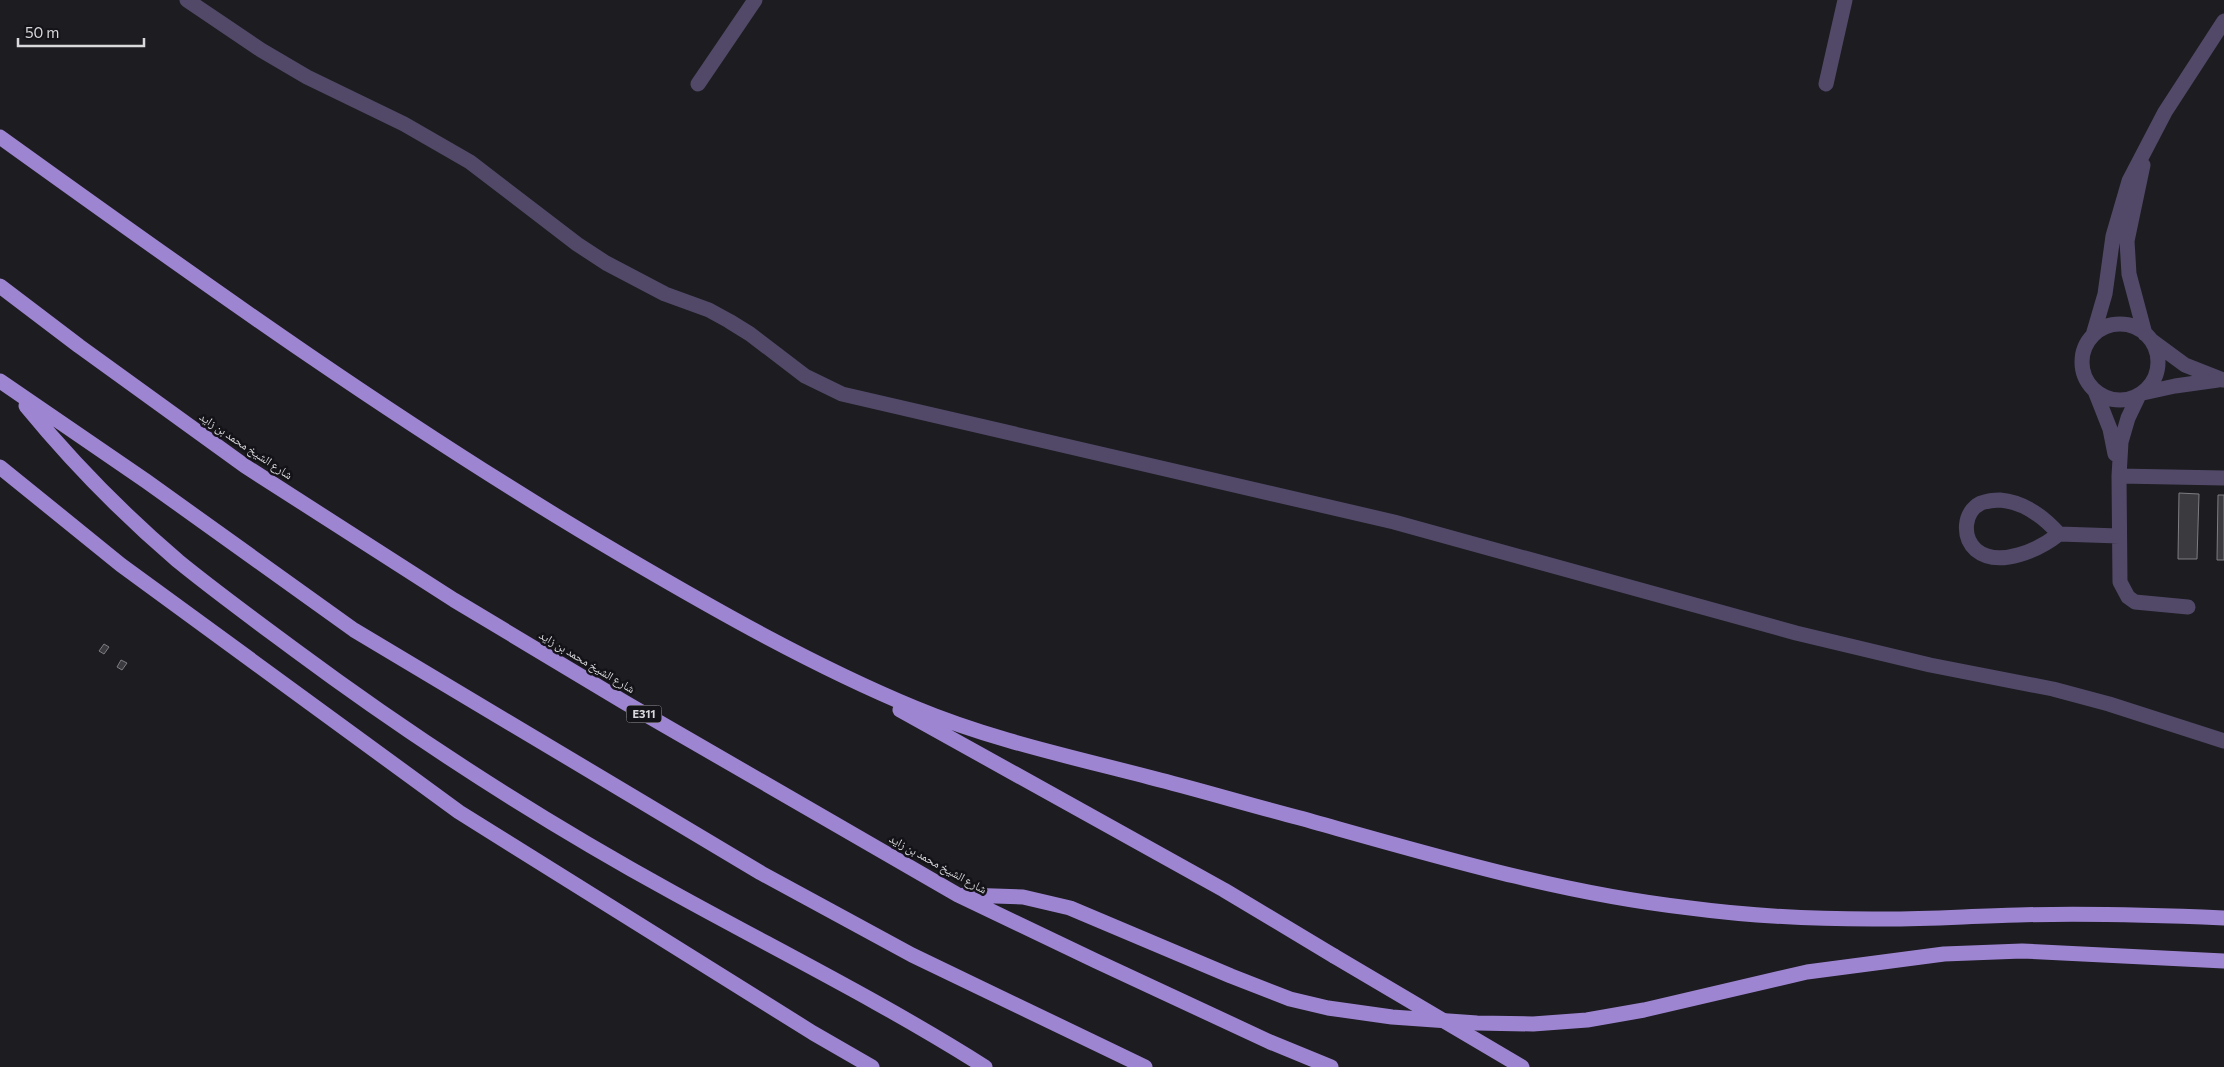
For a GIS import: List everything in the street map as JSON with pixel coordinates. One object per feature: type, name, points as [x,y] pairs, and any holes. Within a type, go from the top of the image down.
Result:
[{"type":"highway","points":[[0,137],[330,370],[505,484],[679,588],[853,681],[925,725],[1224,890],[1522,1067]]},
{"type":"highway","name":"شارع الشيخ محمد بن زايد","points":[[0,286],[79,346],[245,466],[454,600],[624,702],[958,895],[1270,1042],[1331,1067]]},
{"type":"highway","points":[[0,381],[146,481],[354,630],[744,863],[912,955],[1145,1067]]},
{"type":"highway","points":[[15,393],[77,465],[145,532],[180,563],[392,719],[469,771],[600,851],[670,891],[850,986],[985,1067]]},
{"type":"highway","points":[[0,467],[121,565],[459,812],[813,1033],[872,1067]]},
{"type":"highway","points":[[853,681],[921,711],[991,736],[1063,757],[1156,779],[1517,878],[1622,898],[1709,910],[1812,918],[1877,919],[2084,914],[2224,918]]},
{"type":"highway","points":[[958,895],[1023,897],[1053,902],[1290,999],[1328,1008],[1392,1017],[1477,1023],[1533,1024],[1587,1020],[1644,1010],[1807,972],[1879,961],[1944,954],[2022,951],[2075,952],[2224,961]]},
{"type":"street","points":[[187,0],[261,50],[307,77],[404,124],[454,152],[501,184],[554,226],[606,262],[665,294],[702,307],[729,321],[750,334],[805,376],[842,394],[1394,522],[1796,633],[1921,663],[2053,689],[2109,704],[2224,741]]},
{"type":"street","points":[[698,84],[755,0]]},
{"type":"street","points":[[1826,84],[1845,0]]},
{"type":"street","points":[[2093,336],[2105,294],[2113,236],[2123,198],[2137,164],[2165,112],[2224,21]]},
{"type":"street","points":[[2147,148],[2127,241],[2129,274],[2147,337],[2156,350],[2156,374],[2151,384],[2141,394],[2124,429],[2121,442],[2118,476],[2120,582],[2128,597],[2135,602],[2188,607]]},
{"type":"street","points":[[2118,476],[2110,429],[2096,391],[2084,374],[2082,364],[2087,344],[2093,336],[2100,330],[2118,324],[2137,328],[2166,354],[2224,380]]},
{"type":"street","points":[[2096,391],[2112,399],[2122,400],[2175,386],[2224,380]]},
{"type":"street","points":[[2118,476],[2224,478]]},
{"type":"street","points":[[2059,534],[2041,516],[2009,501],[2000,500],[1982,503],[1975,508],[1967,521],[1968,537],[1971,544],[1976,550],[1991,556],[2025,554],[2037,549],[2059,534],[2119,536]]},
{"type":"building","points":[[2179,493],[2199,494],[2197,559],[2178,559]]},
{"type":"building","points":[[2218,495],[2224,495],[2224,560],[2217,560]]},
{"type":"building","points":[[104,644],[109,647],[104,654],[99,651]]},
{"type":"building","points":[[121,660],[127,663],[122,670],[117,667]]}]
